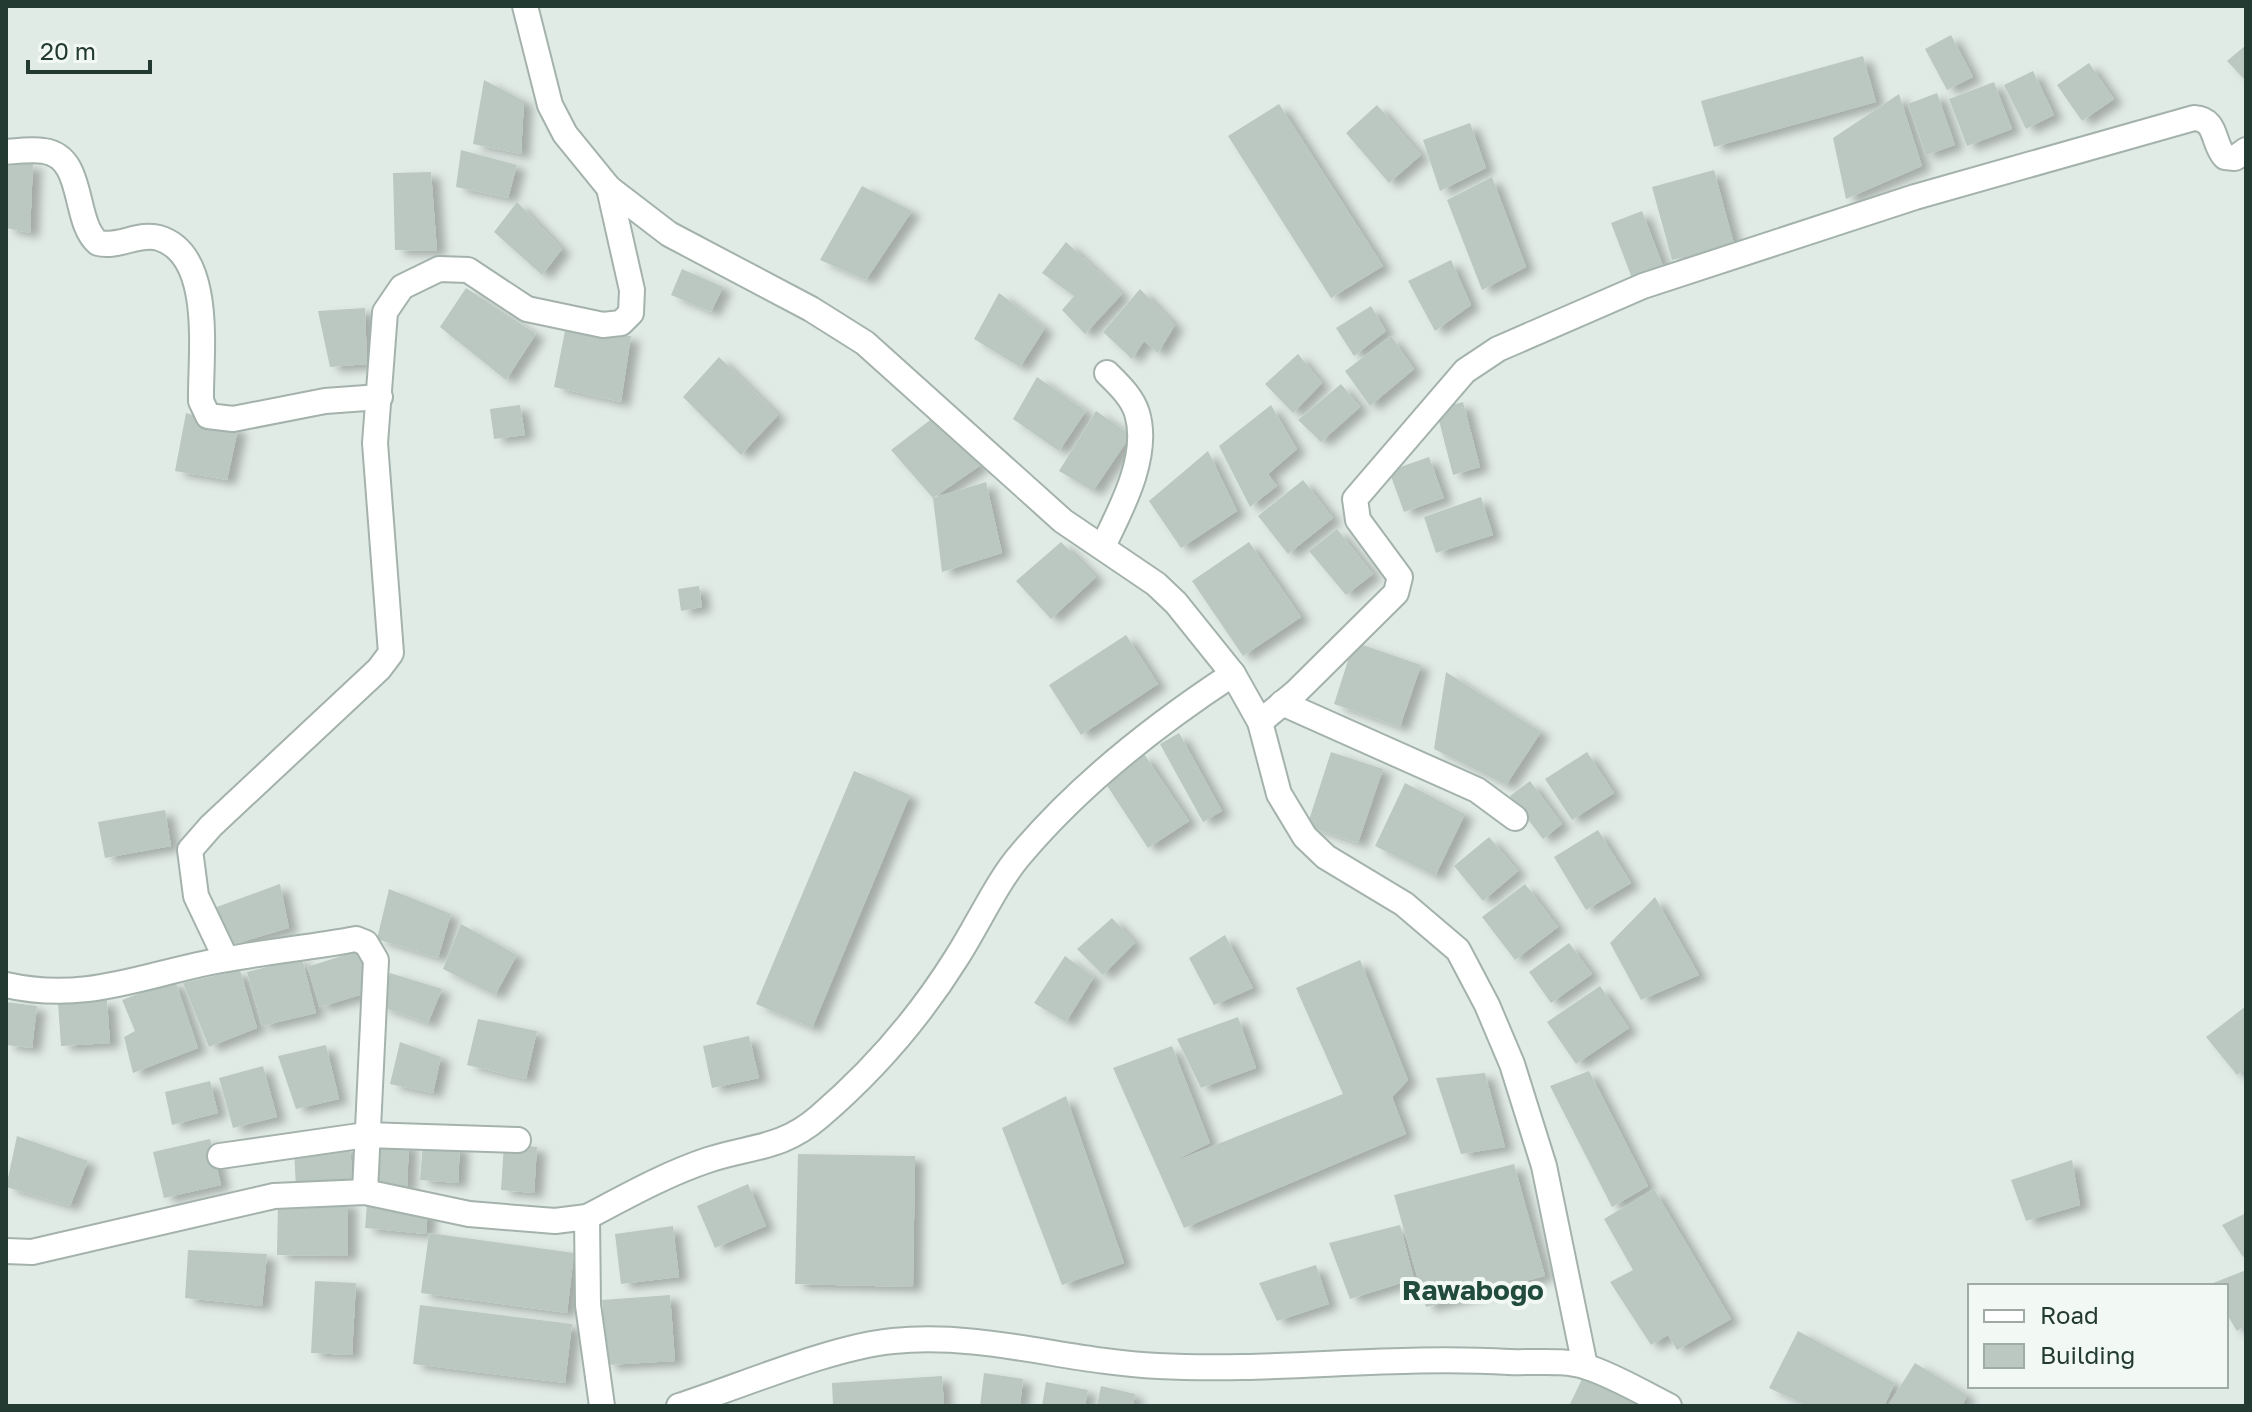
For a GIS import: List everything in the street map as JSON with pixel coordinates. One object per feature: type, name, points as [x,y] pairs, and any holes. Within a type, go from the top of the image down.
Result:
[{"type":"street","points":[[525,6],[550,105],[565,134],[609,188],[669,234],[811,309],[865,343],[1063,521],[1103,546],[1176,603],[1233,674],[1260,722],[1279,794],[1305,837],[1326,857],[1404,904],[1458,950],[1475,980],[1512,1064],[1544,1166],[1585,1366]]},
{"type":"street","points":[[1260,722],[1398,589],[1397,571],[1358,520],[1354,503],[1359,493],[1465,371],[1498,349],[1658,281],[1915,197],[2194,118],[2204,120],[2213,128],[2225,157],[2235,158],[2246,150]]},
{"type":"street","points":[[6,152],[48,151],[61,160],[73,177],[86,226],[98,243],[110,245],[152,237],[167,242],[179,254],[200,288],[201,401],[208,416],[233,419],[325,401],[380,397]]},
{"type":"street","points":[[226,959],[196,896],[190,850],[211,826],[379,669],[391,653],[375,443],[385,312],[402,287],[439,269],[468,270],[527,309],[603,325],[621,323],[631,313],[632,290],[609,188]]},
{"type":"street","points":[[1103,546],[1127,495],[1140,430],[1131,401],[1107,373]]},
{"type":"street","points":[[6,1251],[32,1252],[274,1196],[365,1192],[469,1214],[555,1221],[587,1217],[648,1185],[706,1161],[776,1144],[821,1115],[893,1047],[946,975],[1018,856],[1077,794],[1137,741],[1233,674]]},
{"type":"street","points":[[1282,703],[1477,790],[1515,818]]},
{"type":"street","points":[[6,985],[41,993],[96,990],[226,959],[356,939],[368,945],[376,960],[365,1192]]},
{"type":"street","points":[[220,1156],[366,1135],[518,1140]]},
{"type":"street","points":[[587,1217],[588,1305],[602,1406]]},
{"type":"street","points":[[679,1406],[828,1357],[888,1341],[938,1337],[986,1341],[1092,1361],[1159,1366],[1267,1367],[1436,1357],[1585,1366],[1669,1406]]},
{"type":"building","points":[[1951,35],[1973,77],[1947,90],[1925,49]]},
{"type":"building","points":[[2246,45],[2246,81],[2227,61]]},
{"type":"building","points":[[1863,56],[1876,102],[1714,147],[1701,101]]},
{"type":"building","points":[[2089,63],[2114,99],[2082,121],[2057,85]]},
{"type":"building","points":[[2033,71],[2054,115],[2026,129],[2004,85]]},
{"type":"building","points":[[484,80],[524,101],[521,154],[473,144]]},
{"type":"building","points":[[1994,82],[2012,129],[1967,146],[1949,99]]},
{"type":"building","points":[[1937,93],[1955,145],[1926,155],[1908,104]]},
{"type":"building","points":[[1899,94],[1922,166],[1846,199],[1833,138]]},
{"type":"building","points":[[1279,104],[1383,266],[1331,298],[1228,136]]},
{"type":"building","points":[[1377,105],[1421,155],[1389,183],[1346,133]]},
{"type":"building","points":[[1470,123],[1486,168],[1440,191],[1423,140]]},
{"type":"building","points":[[461,150],[517,165],[508,198],[456,187]]},
{"type":"building","points":[[33,163],[30,233],[6,228],[6,166]]},
{"type":"building","points":[[1714,170],[1734,244],[1672,260],[1652,187]]},
{"type":"building","points":[[431,172],[437,251],[395,250],[393,173]]},
{"type":"building","points":[[1492,177],[1526,267],[1482,290],[1447,200]]},
{"type":"building","points":[[862,186],[912,211],[866,280],[820,260]]},
{"type":"building","points":[[517,202],[562,249],[542,275],[494,232]]},
{"type":"building","points":[[1642,211],[1663,266],[1632,278],[1611,223]]},
{"type":"building","points":[[1066,242],[1122,294],[1085,334],[1062,310],[1074,296],[1042,273]]},
{"type":"building","points":[[1451,260],[1471,305],[1435,331],[1408,281]]},
{"type":"building","points":[[682,269],[723,287],[711,312],[671,295]]},
{"type":"building","points":[[466,288],[536,334],[506,380],[440,327]]},
{"type":"building","points":[[1140,289],[1175,325],[1158,353],[1144,341],[1132,359],[1103,332]]},
{"type":"building","points":[[999,293],[1045,328],[1020,367],[974,339]]},
{"type":"building","points":[[1371,306],[1386,331],[1354,356],[1336,328]]},
{"type":"building","points":[[365,308],[367,364],[330,367],[318,311]]},
{"type":"building","points":[[565,331],[631,336],[621,402],[554,387]]},
{"type":"building","points":[[1391,336],[1414,369],[1370,406],[1345,371]]},
{"type":"building","points":[[1298,354],[1322,383],[1293,413],[1265,384]]},
{"type":"building","points":[[719,357],[778,415],[741,455],[683,397]]},
{"type":"building","points":[[1037,377],[1086,411],[1059,451],[1013,419]]},
{"type":"building","points":[[1341,384],[1360,407],[1321,442],[1298,420]]},
{"type":"building","points":[[1463,402],[1480,467],[1453,475],[1436,409]]},
{"type":"building","points":[[520,405],[525,435],[494,439],[490,409]]},
{"type":"building","points":[[1271,405],[1297,449],[1268,474],[1277,486],[1250,507],[1219,446]]},
{"type":"building","points":[[1096,411],[1131,435],[1093,491],[1059,471]]},
{"type":"building","points":[[186,413],[238,429],[227,480],[175,471]]},
{"type":"building","points":[[934,417],[981,465],[933,498],[891,450]]},
{"type":"building","points":[[1208,451],[1237,511],[1181,548],[1149,501]]},
{"type":"building","points":[[1429,457],[1444,498],[1404,512],[1389,471]]},
{"type":"building","points":[[1303,480],[1333,518],[1288,554],[1258,516]]},
{"type":"building","points":[[986,482],[1002,553],[942,572],[933,498]]},
{"type":"building","points":[[1481,497],[1493,535],[1436,553],[1424,517]]},
{"type":"building","points":[[1337,529],[1373,574],[1346,595],[1309,551]]},
{"type":"building","points":[[1061,542],[1096,577],[1051,619],[1016,581]]},
{"type":"building","points":[[1249,542],[1301,617],[1243,656],[1192,581]]},
{"type":"building","points":[[699,586],[702,607],[681,611],[678,589]]},
{"type":"building","points":[[1126,635],[1158,684],[1081,735],[1049,685]]},
{"type":"building","points":[[1354,642],[1421,665],[1400,727],[1334,704]]},
{"type":"building","points":[[1446,672],[1541,732],[1506,785],[1434,749]]},
{"type":"building","points":[[1179,733],[1222,811],[1203,822],[1160,744]]},
{"type":"building","points":[[1331,752],[1383,769],[1358,843],[1307,826]]},
{"type":"building","points":[[1587,752],[1614,793],[1572,820],[1545,779]]},
{"type":"building","points":[[1144,754],[1189,821],[1148,848],[1104,781]]},
{"type":"building","points":[[854,771],[910,795],[812,1028],[756,1004]]},
{"type":"building","points":[[1530,781],[1562,824],[1543,839],[1510,796]]},
{"type":"building","points":[[1405,783],[1465,814],[1435,876],[1375,846]]},
{"type":"building","points":[[165,810],[171,846],[105,858],[98,822]]},
{"type":"building","points":[[1598,830],[1631,883],[1586,910],[1554,857]]},
{"type":"building","points":[[1489,837],[1518,871],[1483,901],[1454,866]]},
{"type":"building","points":[[280,884],[289,928],[234,944],[214,908]]},
{"type":"building","points":[[1525,884],[1558,927],[1515,960],[1482,917]]},
{"type":"building","points":[[389,889],[451,914],[438,958],[377,939]]},
{"type":"building","points":[[1655,897],[1699,975],[1641,1000],[1610,943]]},
{"type":"building","points":[[1112,918],[1135,943],[1103,975],[1077,949]]},
{"type":"building","points":[[461,924],[517,955],[495,995],[443,969]]},
{"type":"building","points":[[1225,935],[1253,988],[1214,1005],[1189,958]]},
{"type":"building","points":[[1569,943],[1592,974],[1551,1003],[1529,972]]},
{"type":"building","points":[[357,951],[370,992],[320,1007],[307,967]]},
{"type":"building","points":[[1065,956],[1094,977],[1066,1022],[1034,1003]]},
{"type":"building","points":[[302,958],[316,1013],[262,1026],[247,972]]},
{"type":"building","points":[[1360,960],[1408,1080],[1392,1097],[1406,1134],[1184,1228],[1113,1068],[1172,1046],[1210,1143],[1168,1164],[1343,1094],[1296,988]]},
{"type":"building","points":[[240,970],[257,1028],[209,1047],[183,983]]},
{"type":"building","points":[[390,973],[442,989],[428,1023],[379,1006]]},
{"type":"building","points":[[175,980],[198,1048],[133,1073],[124,1037],[135,1031],[122,1000]]},
{"type":"building","points":[[1600,986],[1629,1028],[1576,1064],[1547,1022]]},
{"type":"building","points":[[107,1000],[110,1043],[61,1046],[58,1003]]},
{"type":"building","points":[[6,1002],[37,1006],[32,1048],[6,1045]]},
{"type":"building","points":[[2246,1006],[2246,1068],[2237,1075],[2206,1037]]},
{"type":"building","points":[[1238,1017],[1256,1068],[1201,1088],[1177,1039]]},
{"type":"building","points":[[478,1019],[537,1031],[526,1079],[467,1065]]},
{"type":"building","points":[[749,1036],[759,1078],[712,1088],[703,1046]]},
{"type":"building","points":[[400,1042],[441,1057],[433,1093],[390,1084]]},
{"type":"building","points":[[326,1045],[339,1099],[296,1109],[278,1056]]},
{"type":"building","points":[[263,1066],[277,1117],[233,1128],[219,1078]]},
{"type":"building","points":[[1589,1071],[1648,1186],[1612,1207],[1550,1086]]},
{"type":"building","points":[[1485,1073],[1505,1147],[1461,1154],[1436,1078]]},
{"type":"building","points":[[210,1081],[218,1113],[172,1125],[165,1092]]},
{"type":"building","points":[[1066,1096],[1124,1263],[1062,1285],[1002,1128]]},
{"type":"building","points":[[17,1136],[88,1161],[70,1206],[6,1187]]},
{"type":"building","points":[[210,1139],[221,1185],[164,1198],[153,1152]]},
{"type":"building","points":[[380,1141],[409,1143],[407,1188],[377,1186]]},
{"type":"building","points":[[423,1143],[460,1146],[458,1183],[420,1180]]},
{"type":"building","points":[[504,1144],[537,1147],[534,1193],[501,1190]]},
{"type":"building","points":[[350,1146],[353,1185],[296,1188],[294,1149]]},
{"type":"building","points":[[798,1154],[915,1156],[913,1287],[795,1284]]},
{"type":"building","points":[[2072,1160],[2080,1205],[2026,1221],[2011,1180]]},
{"type":"building","points":[[1514,1164],[1545,1276],[1426,1307],[1394,1195]]},
{"type":"building","points":[[748,1184],[766,1226],[715,1248],[697,1206]]},
{"type":"building","points":[[1654,1189],[1731,1319],[1677,1350],[1668,1335],[1651,1345],[1610,1282],[1633,1270],[1604,1219]]},
{"type":"building","points":[[278,1201],[348,1202],[348,1256],[277,1255]]},
{"type":"building","points":[[367,1203],[428,1208],[426,1234],[365,1228]]},
{"type":"building","points":[[2246,1213],[2246,1256],[2243,1257],[2222,1225]]},
{"type":"building","points":[[1400,1225],[1414,1279],[1350,1299],[1329,1243]]},
{"type":"building","points":[[673,1226],[679,1277],[621,1284],[615,1234]]},
{"type":"building","points":[[429,1233],[574,1253],[567,1313],[421,1293]]},
{"type":"building","points":[[188,1250],[267,1254],[262,1306],[185,1298]]},
{"type":"building","points":[[1316,1265],[1329,1304],[1277,1321],[1259,1283]]},
{"type":"building","points":[[2246,1270],[2246,1325],[2237,1331],[2228,1316],[2228,1284],[2211,1284]]},
{"type":"building","points":[[315,1281],[356,1283],[352,1355],[311,1353]]},
{"type":"building","points":[[670,1295],[675,1361],[607,1365],[602,1300]]},
{"type":"building","points":[[420,1305],[572,1324],[565,1383],[413,1364]]},
{"type":"building","points":[[1798,1331],[1895,1383],[1884,1406],[1808,1406],[1769,1388]]},
{"type":"building","points":[[1915,1363],[1967,1395],[1962,1406],[1889,1404]]},
{"type":"building","points":[[984,1373],[1023,1379],[1020,1406],[980,1406]]},
{"type":"building","points":[[1584,1375],[1643,1406],[1569,1406]]},
{"type":"building","points":[[942,1376],[944,1406],[833,1406],[832,1383]]},
{"type":"building","points":[[1046,1382],[1088,1390],[1085,1406],[1042,1406]]},
{"type":"building","points":[[1101,1386],[1135,1394],[1133,1406],[1097,1406]]},
{"type":"district","name":"Rawabogo","points":[[1473,1290]]}]
